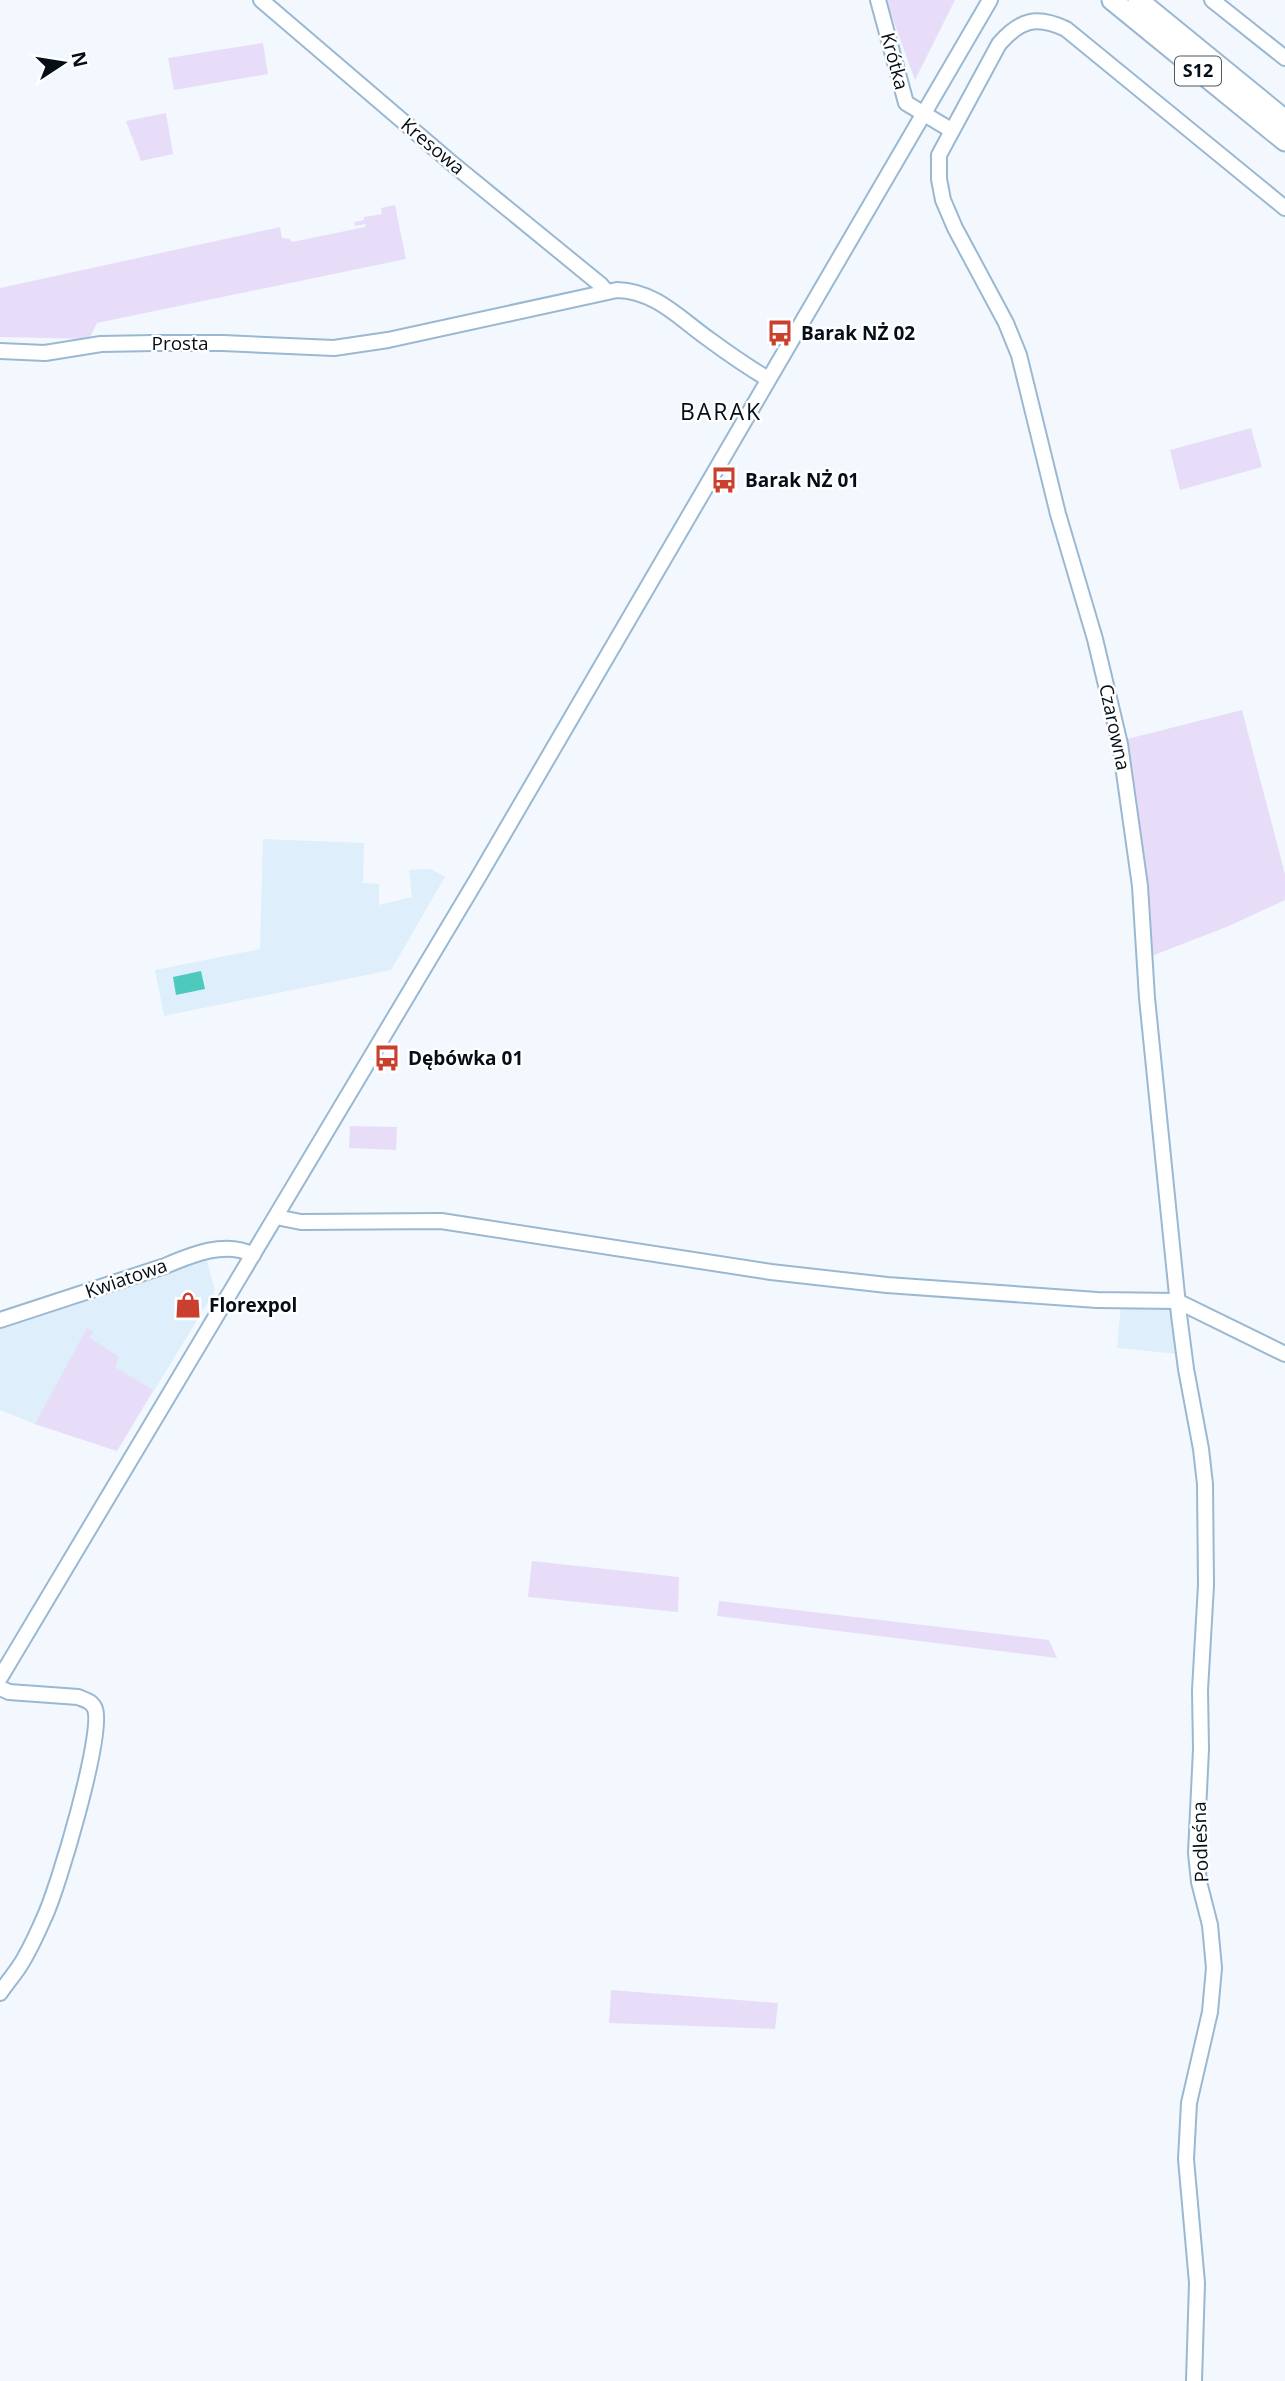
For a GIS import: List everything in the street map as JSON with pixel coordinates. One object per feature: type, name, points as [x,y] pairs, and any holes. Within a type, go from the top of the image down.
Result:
[{"type":"highway","name":"S12","points":[[1112,0],[1285,141]]},
{"type":"highway","name":"S12","points":[[1138,0],[1285,120]]},
{"type":"street","name":"Kresowa","points":[[261,0],[606,291]]},
{"type":"street","name":"Krótka","points":[[878,0],[906,103],[923,114]]},
{"type":"street","points":[[0,1678],[473,886],[990,0]]},
{"type":"street","points":[[1212,0],[1285,58]]},
{"type":"street","points":[[923,114],[951,130],[999,44],[1009,33],[1018,25],[1028,22],[1052,22],[1066,29],[1285,208]]},
{"type":"street","name":"Czarowna","points":[[951,130],[939,155],[939,179],[943,200],[1006,323],[1019,355],[1058,514],[1095,639],[1120,744],[1140,886],[1147,998],[1177,1301]]},
{"type":"street","name":"Prosta","points":[[0,352],[39,352],[101,344],[223,343],[322,348],[388,340],[606,291],[627,290],[655,299],[719,347],[768,379]]},
{"type":"street","points":[[276,1217],[301,1222],[441,1221],[771,1272],[887,1285],[1097,1300],[1177,1301],[1285,1354]]},
{"type":"street","name":"Kwiatowa","points":[[0,1320],[186,1257],[234,1247],[253,1255]]},
{"type":"street","name":"Podleśna","points":[[1177,1301],[1186,1369],[1202,1449],[1205,1484],[1206,1585],[1196,1853],[1199,1882],[1210,1925],[1214,1968],[1210,2012],[1189,2103],[1186,2140],[1197,2283],[1194,2381]]},
{"type":"street","points":[[0,1688],[9,1692],[78,1697],[88,1701],[96,1711],[96,1721],[61,1878],[21,1964],[0,1993]]},
{"type":"shaded area","points":[[886,0],[955,0],[915,80]]},
{"type":"shaded area","points":[[263,43],[268,74],[174,90],[168,58]]},
{"type":"shaded area","points":[[166,113],[173,154],[141,161],[126,121]]},
{"type":"shaded area","points":[[395,205],[406,259],[97,323],[89,339],[0,337],[0,288],[280,227],[282,238],[292,242],[365,227],[366,224],[355,226],[354,222],[382,214],[381,208]]},
{"type":"shaded area","points":[[1251,428],[1262,467],[1180,490],[1170,450]]},
{"type":"shaded area","points":[[1242,710],[1285,874],[1285,900],[1229,926],[1149,957],[1146,905],[1127,739]]},
{"type":"shaded area","points":[[263,839],[364,843],[363,883],[379,884],[379,905],[412,897],[409,870],[431,869],[445,877],[391,970],[164,1016],[155,970],[260,949]]},
{"type":"shaded area","points":[[201,971],[205,989],[176,995],[173,977]]},
{"type":"shaded area","points":[[350,1126],[397,1127],[396,1150],[349,1148]]},
{"type":"shaded area","points":[[206,1257],[215,1291],[117,1451],[0,1410],[0,1323]]},
{"type":"shaded area","points":[[1121,1305],[1171,1307],[1178,1354],[1117,1348]]},
{"type":"shaded area","points":[[87,1328],[93,1331],[90,1338],[119,1357],[115,1367],[153,1390],[117,1451],[35,1424]]},
{"type":"shaded area","points":[[532,1561],[679,1577],[678,1612],[528,1597]]},
{"type":"shaded area","points":[[719,1601],[1049,1640],[1057,1658],[717,1616]]},
{"type":"shaded area","points":[[611,1990],[778,2003],[775,2029],[609,2023]]},
{"type":"place","name":"Barak NŻ 02","points":[[780,333]]},
{"type":"place","name":"Barak NŻ 01","points":[[724,480]]},
{"type":"place","name":"Dębówka 01","points":[[387,1058]]},
{"type":"place","name":"Florexpol","points":[[188,1305]]},
{"type":"district","name":"BARAK","points":[[721,412]]}]
